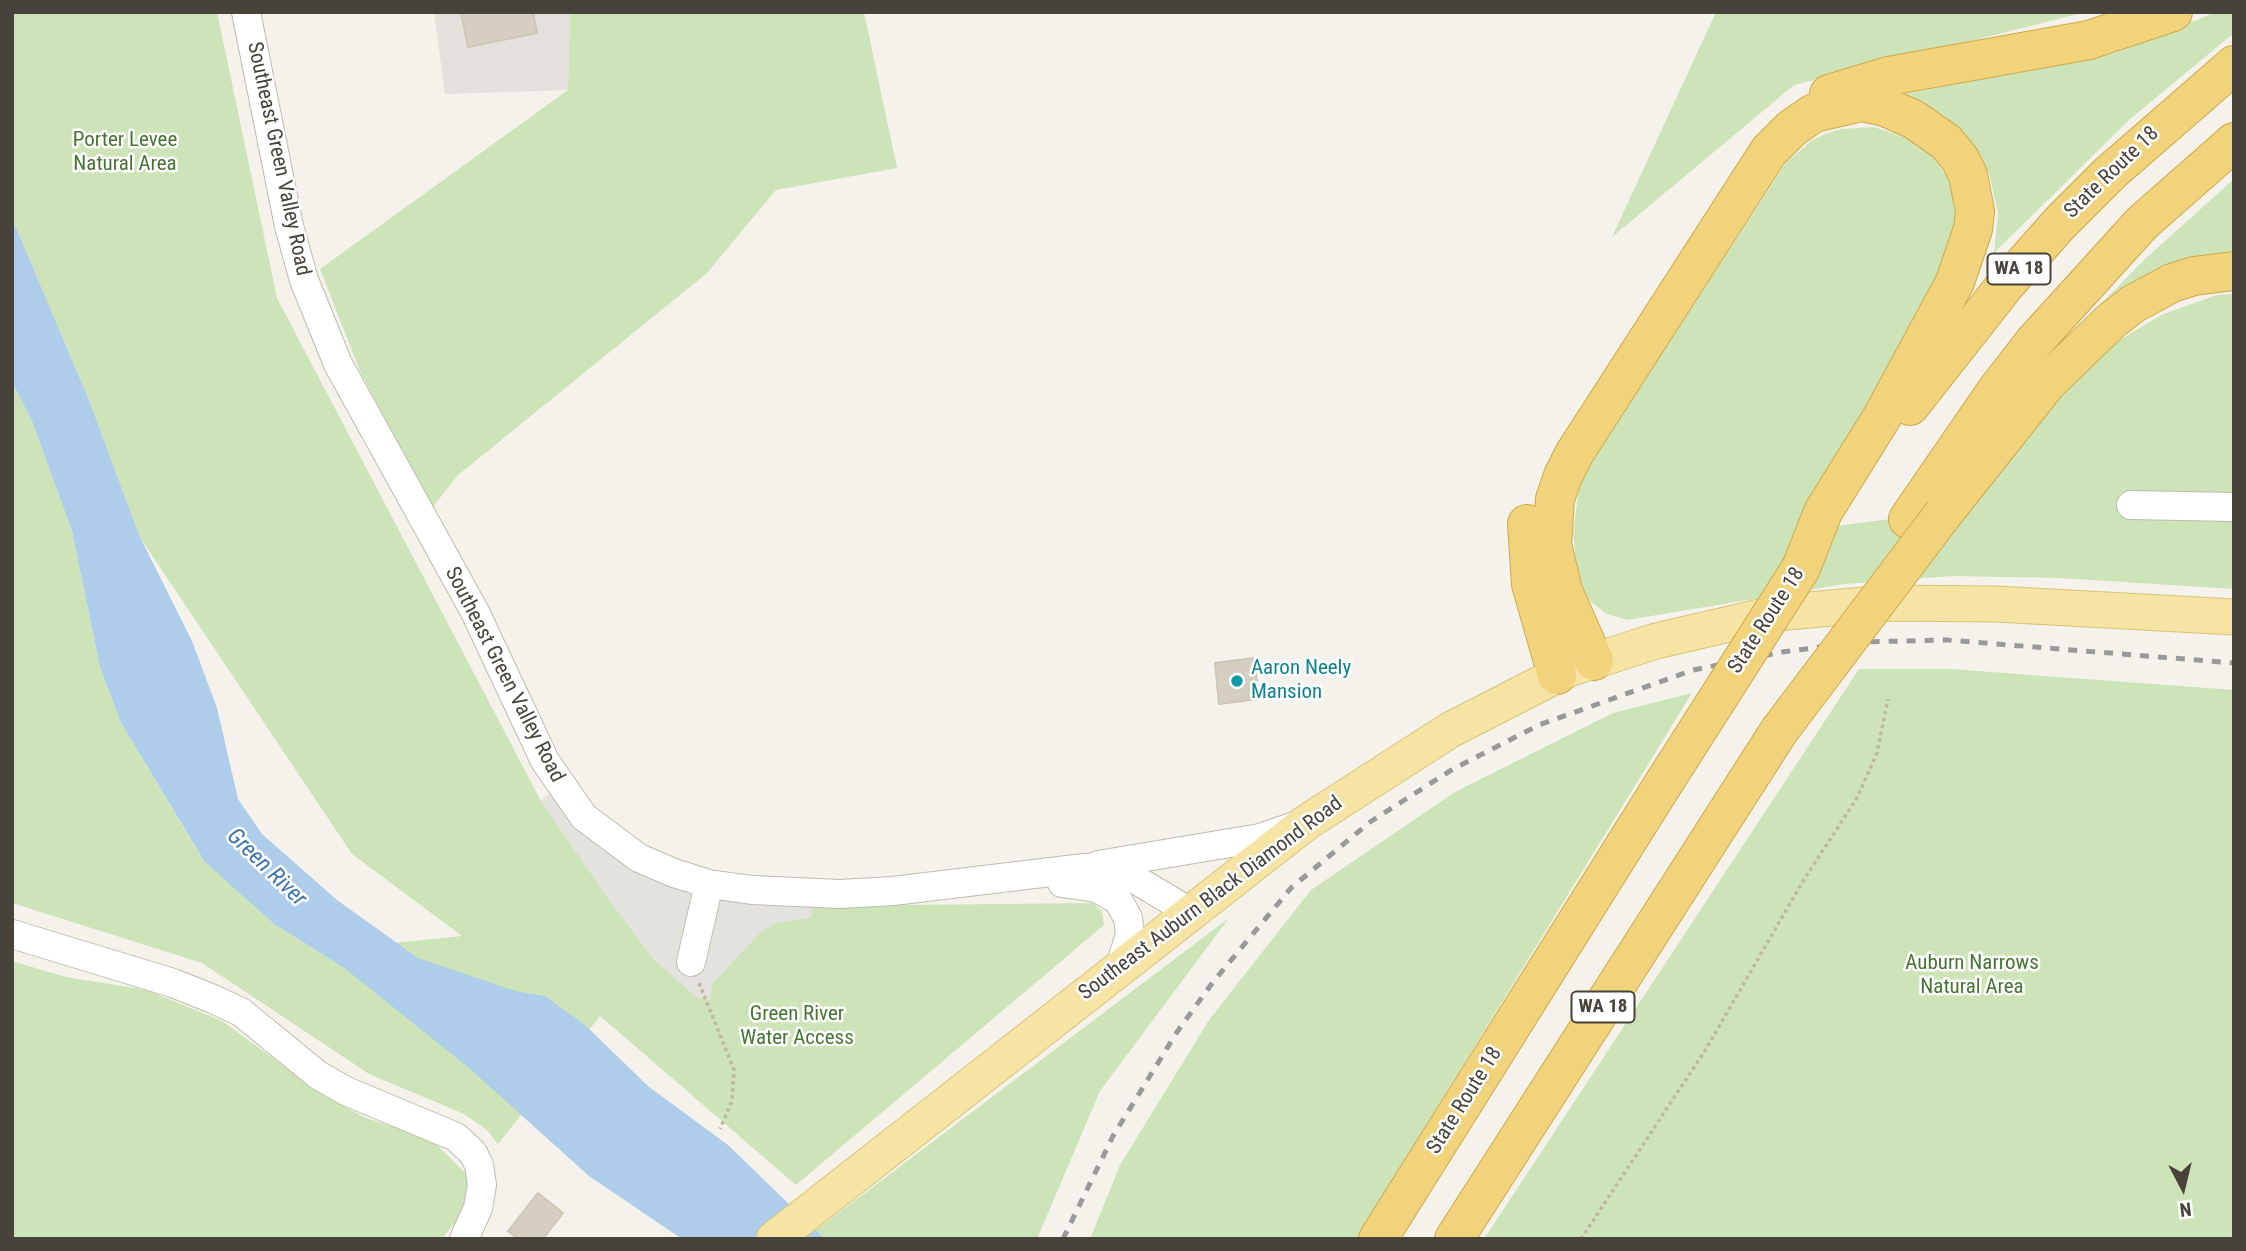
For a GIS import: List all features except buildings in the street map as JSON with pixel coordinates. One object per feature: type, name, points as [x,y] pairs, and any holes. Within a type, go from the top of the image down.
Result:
[{"type":"highway","points":[[1557,675],[1531,584],[1527,515],[1533,489],[1545,460],[1760,142],[1781,121],[1839,90],[1889,76],[2089,40],[2173,12]]},
{"type":"highway","name":"State Route 18","points":[[1378,1239],[1801,568],[1833,509],[1943,362],[2059,224],[2110,173],[2234,65]]},
{"type":"highway","points":[[1594,661],[1563,590],[1552,544],[1555,499],[1563,476],[1574,454],[1769,152],[1793,128],[1814,113],[1861,103],[1885,107],[1913,118],[1946,142],[1960,159],[1968,175],[1975,211],[1973,229],[1943,304],[1833,509]]},
{"type":"highway","name":"WA 18","points":[[1454,1239],[1749,774],[1926,516],[1996,390],[2043,332],[2142,223],[2234,142]]},
{"type":"highway","points":[[1926,516],[2047,383],[2111,321],[2133,304],[2172,283],[2194,276],[2234,271]]},
{"type":"main road","name":"Southeast Auburn Black Diamond Road","points":[[774,1239],[852,1175],[1307,822],[1450,730],[1557,675],[1656,640],[1777,613],[1886,603],[1996,604],[2234,617]]},
{"type":"street","name":"Southeast Green Valley Road","points":[[246,12],[289,226],[314,306],[358,401],[475,612],[545,761],[584,817],[639,858],[709,884],[773,892],[840,894],[983,881],[1084,868],[1111,870],[1133,878],[1189,912]]},
{"type":"street","points":[[2131,505],[2234,507]]},
{"type":"street","points":[[1084,868],[1260,838],[1307,822]]},
{"type":"street","points":[[983,881],[1048,882],[1097,888],[1118,900],[1128,918],[1130,934],[1121,966]]},
{"type":"street","points":[[691,962],[709,884]]},
{"type":"street","points":[[12,934],[173,983],[213,999],[241,1012],[318,1075],[346,1091],[456,1137],[473,1153],[479,1166],[481,1185],[478,1208],[464,1239]]},
{"type":"path","points":[[1581,1239],[1706,1049],[1802,881],[1857,798],[1877,753],[1888,699]]},
{"type":"path","points":[[691,962],[734,1070],[732,1101],[720,1129]]},
{"type":"shaded area","points":[[434,12],[570,12],[568,90],[445,94]]},
{"type":"shaded area","points":[[550,793],[581,828],[812,906],[812,917],[774,924],[761,932],[712,984],[710,1000],[696,997],[653,959],[604,893],[541,801]]},
{"type":"green space","points":[[12,12],[217,12],[277,298],[541,801],[575,850],[812,906],[1094,903],[1102,912],[1104,925],[796,1185],[600,1016],[498,1144],[487,1130],[464,1114],[369,1074],[202,963],[12,903],[12,382],[32,421],[72,531],[100,667],[121,723],[201,857],[274,924],[317,951],[462,936],[352,854],[139,536],[89,400],[12,218]]},
{"type":"green space","points":[[570,12],[864,12],[897,168],[776,190],[707,273],[457,476],[432,508],[360,371],[320,269],[568,90]]},
{"type":"green space","points":[[1716,12],[2086,12],[1794,85],[1612,237]]},
{"type":"green space","points":[[2216,12],[2234,12],[2234,33],[2129,120],[1994,253],[1998,213],[1989,174],[1981,156],[1969,139],[1945,116],[1916,100],[1900,95],[2116,53]]},
{"type":"green space","points":[[1874,127],[1905,137],[1932,156],[1950,181],[1960,226],[1929,295],[1795,531],[1971,509],[2057,400],[2113,344],[2161,315],[2217,295],[2234,294],[2234,589],[2059,578],[1952,576],[1845,584],[1627,620],[1605,613],[1588,599],[1577,571],[1573,533],[1579,489],[1587,468],[1786,163],[1811,141],[1825,134],[1841,129]]},
{"type":"green space","points":[[2234,179],[2234,260],[2095,310],[2145,259]]},
{"type":"green space","name":"Auburn Narrows Natural Area","points":[[1859,669],[1951,669],[2234,690],[2234,1239],[1484,1239]]},
{"type":"green space","points":[[1692,693],[1356,1239],[1090,1239],[1120,1165],[1209,1020],[1311,890],[1455,792],[1613,713]]},
{"type":"green space","points":[[1229,918],[1100,1091],[1037,1239],[825,1239],[816,1230]]},
{"type":"green space","points":[[12,961],[66,977],[147,990],[222,1021],[328,1098],[366,1118],[420,1135],[437,1145],[467,1175],[470,1185],[465,1210],[442,1239],[12,1239]]},
{"type":"water","name":"Green River","points":[[12,218],[89,400],[139,535],[192,641],[217,708],[238,799],[262,834],[337,900],[418,958],[515,991],[545,996],[585,1025],[649,1087],[728,1145],[825,1239],[682,1239],[589,1176],[469,1068],[343,967],[274,924],[204,861],[121,723],[100,667],[72,531],[32,421],[12,382]]},
{"type":"railway","points":[[1063,1239],[1113,1136],[1177,1032],[1213,982],[1291,888],[1370,822],[1453,769],[1539,725],[1693,670],[1782,652],[1860,642],[1947,640],[2234,663]]},
{"type":"place","name":"Aaron Neely Mansion","points":[[1237,681]]},
{"type":"park label","name":"Porter Levee Natural Area","points":[[125,153]]},
{"type":"park label","name":"Green River Water Access","points":[[797,1027]]}]
